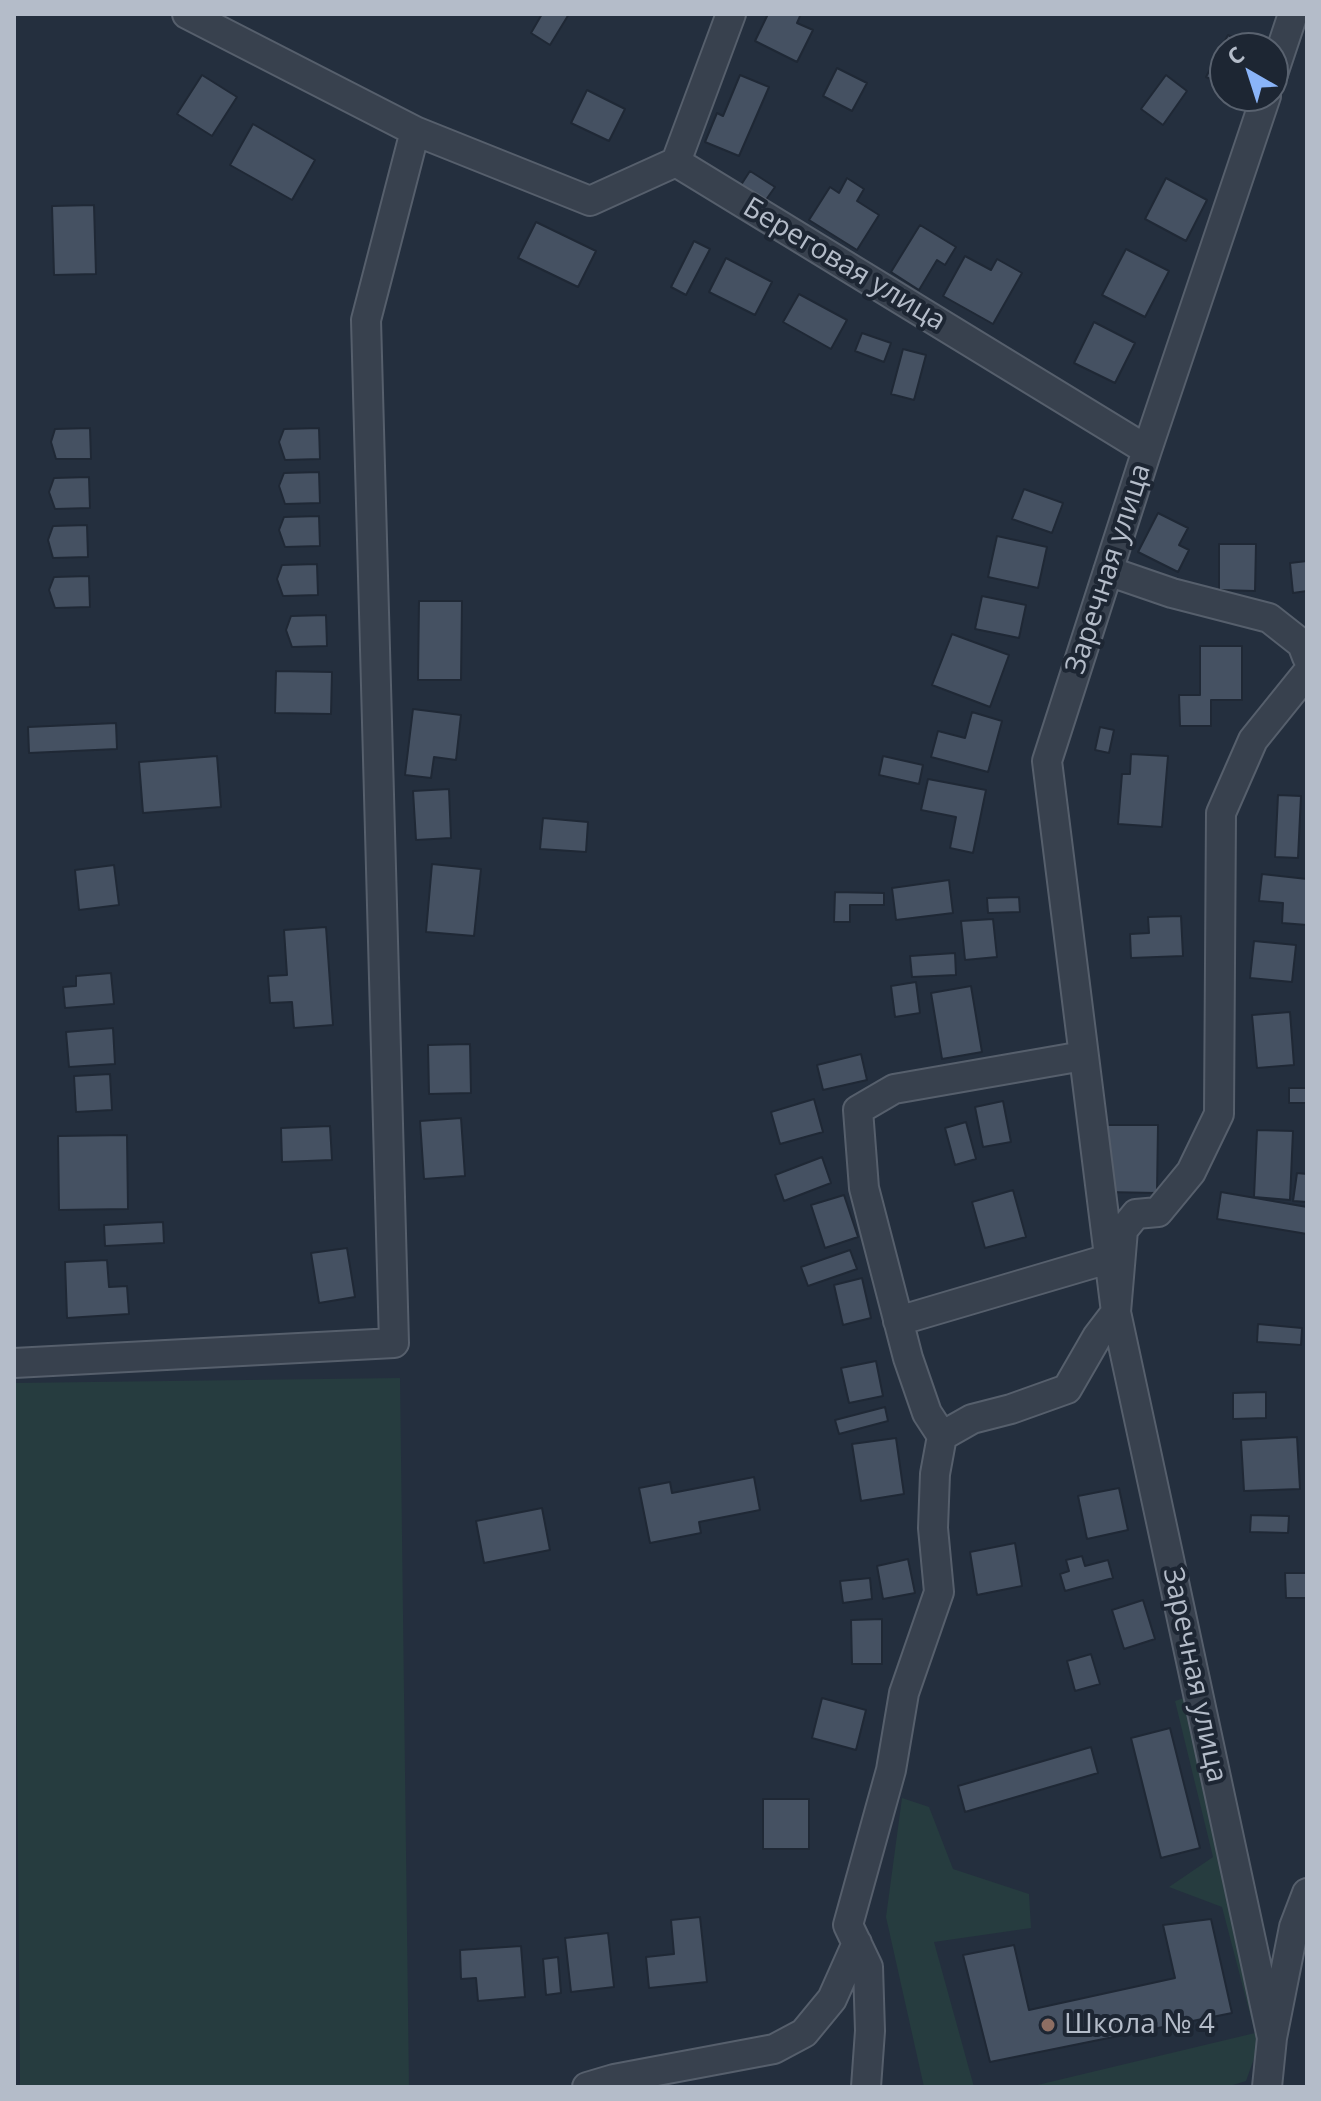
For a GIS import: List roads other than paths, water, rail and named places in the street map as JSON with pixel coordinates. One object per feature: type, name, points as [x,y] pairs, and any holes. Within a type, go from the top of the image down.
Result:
[{"type":"street","points":[[187,14],[415,131],[590,201],[676,162],[731,14]]},
{"type":"street","name":"Заречная улица","points":[[1261,112],[1047,761],[1116,1312],[1272,2038]]},
{"type":"street","points":[[14,1363],[394,1343],[366,320],[415,131]]},
{"type":"street","name":"Береговая улица","points":[[676,162],[1147,450]]},
{"type":"street","points":[[1108,571],[1172,593],[1269,618],[1302,644],[1307,657]]},
{"type":"street","name":"Заречная улица","points":[[1116,1312],[1123,1230],[1136,1214],[1158,1212],[1191,1172],[1219,1114],[1221,813],[1253,740],[1307,673]]},
{"type":"street","points":[[866,2087],[870,2031],[868,1967],[848,1925],[891,1770],[904,1693],[939,1592],[933,1528],[935,1474],[942,1436],[927,1413],[898,1321],[864,1188],[858,1110],[894,1089],[1083,1056]]},
{"type":"street","points":[[898,1321],[1108,1259]]},
{"type":"street","points":[[942,1436],[972,1419],[1067,1389],[1097,1337],[1116,1312]]},
{"type":"street","name":"Заречная улица","points":[[1267,2087],[1272,2038],[1294,1927],[1307,1893]]},
{"type":"street","points":[[587,2087],[614,2079],[774,2049],[804,2033],[832,1999],[857,1943]]},
{"type":"place","name":"Школа № 4","points":[[1048,2025]]}]
